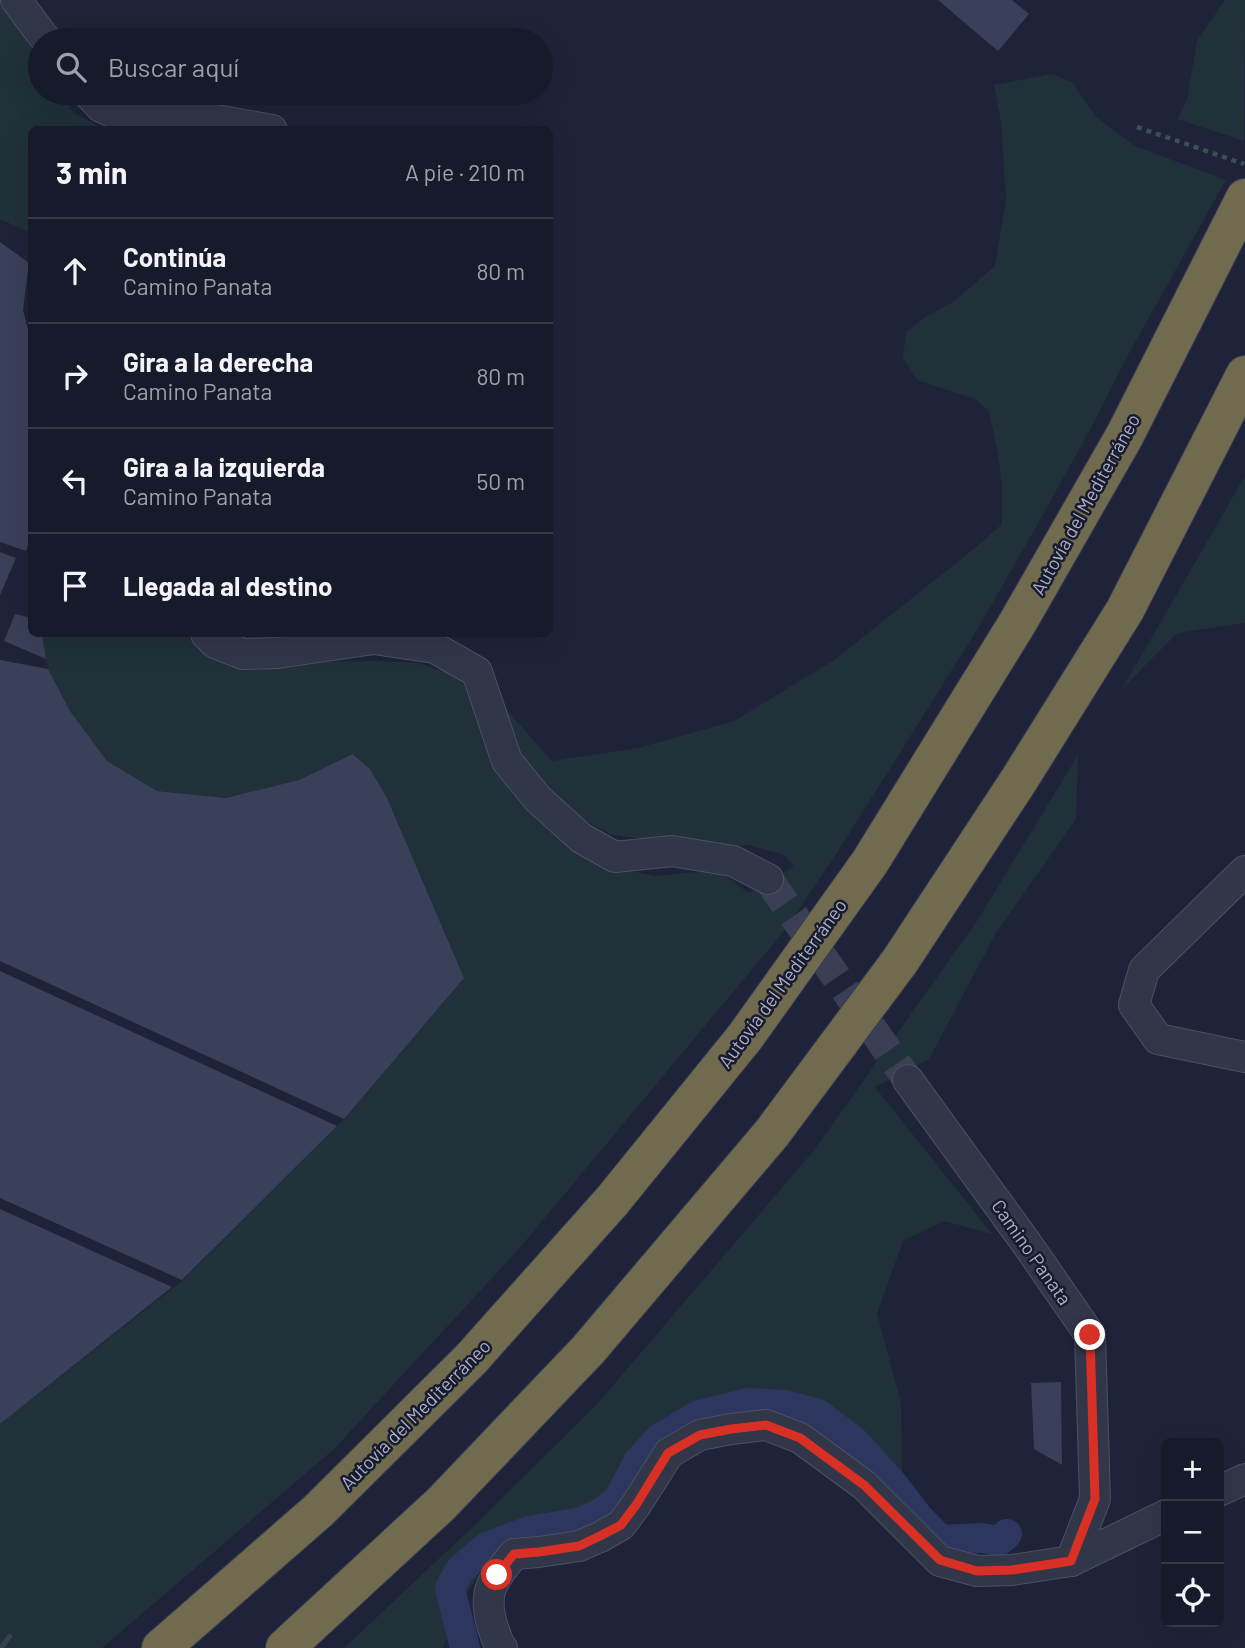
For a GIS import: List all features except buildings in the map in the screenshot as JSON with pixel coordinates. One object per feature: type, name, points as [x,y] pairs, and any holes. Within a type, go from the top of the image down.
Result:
[{"type":"highway","name":"Autovía del Mediterráneo","points":[[161,1648],[318,1511],[471,1359],[612,1201],[745,1037],[870,862],[1018,622],[1125,435],[1245,198]]},
{"type":"highway","points":[[285,1648],[441,1504],[589,1350],[772,1133],[900,961],[1125,610],[1245,375]]},
{"type":"street","points":[[16,0],[37,28]]},
{"type":"street","points":[[99,105],[131,120],[205,118],[250,126]]},
{"type":"street","points":[[209,637],[215,643],[243,654],[277,653],[374,639],[435,648],[477,672],[507,761],[538,799],[581,838],[615,857],[673,851],[733,861],[768,880]]},
{"type":"street","points":[[1245,871],[1144,970],[1135,1005],[1158,1039],[1245,1057]]},
{"type":"street","name":"Camino Panata","points":[[908,1080],[1090,1335],[1095,1499],[1071,1561]]},
{"type":"street","points":[[502,1648],[489,1614],[488,1594],[497,1575],[514,1554],[579,1546],[621,1525],[668,1453],[700,1435],[766,1425],[800,1438],[864,1485],[940,1560],[977,1571],[1012,1570],[1071,1561],[1161,1517]]},
{"type":"street","points":[[1224,1489],[1245,1479]]},
{"type":"path","points":[[1137,127],[1245,165]]},
{"type":"shaded area","points":[[0,0],[6,0],[11,15],[28,41],[28,105],[69,105],[73,112],[99,126],[28,126],[28,232],[0,219]]},
{"type":"shaded area","points":[[1225,0],[1245,0],[1244,141],[1177,119],[1187,100],[1197,41]]},
{"type":"shaded area","points":[[1052,74],[1072,82],[1096,117],[1135,146],[1226,180],[977,630],[835,856],[784,931],[518,1250],[334,1449],[102,1648],[0,1648],[0,1424],[183,1280],[344,1119],[464,978],[387,798],[370,769],[354,754],[299,780],[226,798],[157,791],[107,761],[70,711],[48,669],[43,637],[187,637],[215,660],[256,670],[325,662],[418,663],[448,673],[469,688],[492,757],[525,808],[569,849],[614,867],[654,876],[719,870],[748,893],[794,867],[785,855],[748,845],[712,847],[612,835],[573,814],[522,758],[509,737],[507,710],[552,761],[638,748],[734,721],[834,660],[1002,524],[999,460],[989,411],[975,399],[917,380],[903,358],[906,332],[925,317],[953,302],[995,266],[1006,200],[1001,122],[994,85]]},
{"type":"shaded area","points":[[1245,476],[1245,623],[1177,633],[1122,689]]},
{"type":"shaded area","points":[[1078,755],[1076,819],[996,933],[929,1059],[875,1087],[992,1234],[944,1221],[903,1241],[877,1313],[901,1403],[902,1478],[906,1507],[872,1468],[826,1426],[802,1415],[752,1408],[704,1420],[613,1513],[592,1526],[508,1541],[483,1568],[460,1604],[443,1648],[344,1648],[479,1521],[598,1403],[815,1149],[977,921]]},
{"type":"waterway","points":[[465,1648],[450,1588],[460,1570],[487,1547],[529,1531],[581,1522],[601,1513],[618,1500],[638,1462],[660,1438],[699,1415],[747,1403],[785,1405],[818,1414],[855,1442],[941,1540],[982,1538],[999,1541],[1007,1534]]},
{"type":"tunnel","points":[[768,879],[908,1080]]},
{"type":"tunnel","points":[[0,1645],[4,1648]]},
{"type":"route","points":[[497,1575],[514,1554],[579,1546],[621,1525],[668,1453],[700,1435],[766,1425],[800,1438],[864,1485],[940,1560],[977,1571],[1012,1570],[1071,1561],[1095,1499],[1090,1335]]}]
